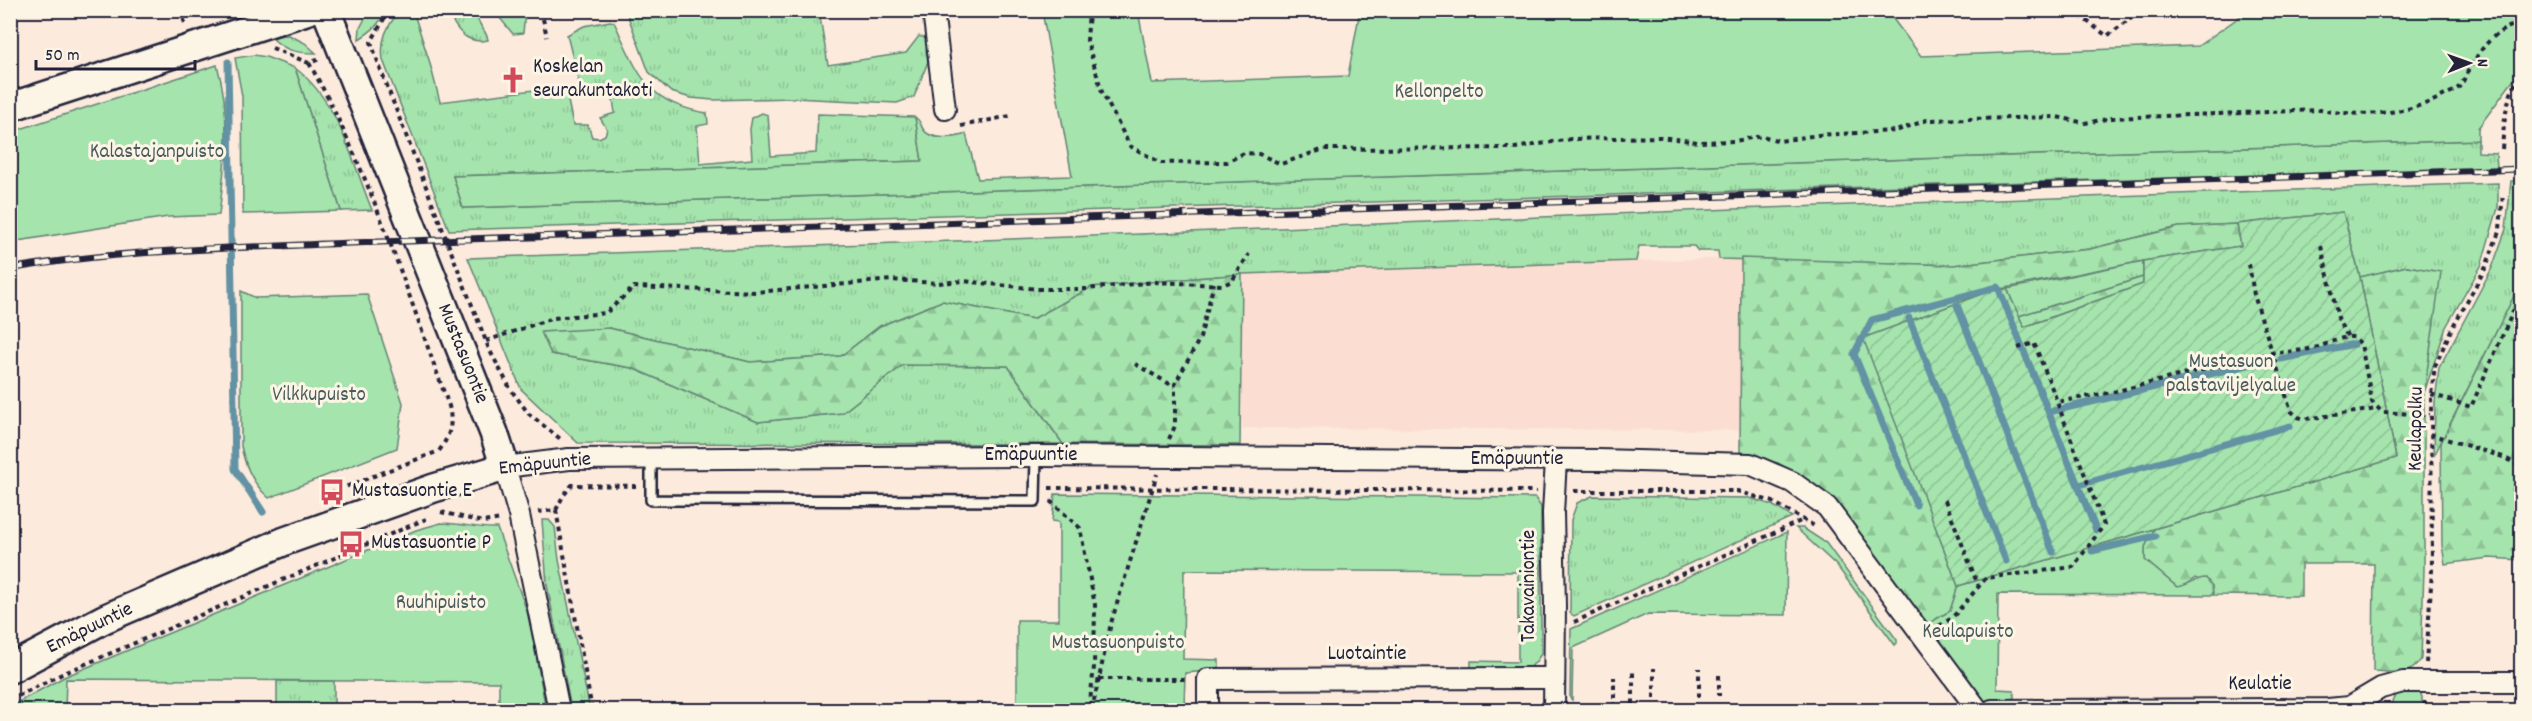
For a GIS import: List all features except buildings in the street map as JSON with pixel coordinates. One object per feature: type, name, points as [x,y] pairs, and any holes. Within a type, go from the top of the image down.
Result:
[{"type":"street","points":[[10,107],[309,10]]},
{"type":"street","name":"Mustasuontie","points":[[326,10],[494,433],[519,515],[559,711]]},
{"type":"street","points":[[933,10],[945,109]]},
{"type":"street","name":"Emäpuuntie","points":[[10,669],[104,620],[285,541],[434,488],[505,467],[569,459],[1036,456],[1556,460],[1750,464],[1792,482],[1827,507],[1978,711]]},
{"type":"street","name":"Takavainiontie","points":[[1554,711],[1553,491],[1556,460]]},
{"type":"street","name":"Luotaintie","points":[[1208,679],[1553,678]]},
{"type":"street","points":[[1208,679],[1208,707]]},
{"type":"street","name":"Keulatie","points":[[1992,711],[2328,709],[2349,707],[2381,688],[2403,682],[2522,682]]},
{"type":"lane","points":[[651,459],[651,500],[1035,501],[1036,456]]},
{"type":"path","points":[[181,10],[188,33]]},
{"type":"path","points":[[388,10],[371,42],[486,341],[511,390],[529,414],[559,436],[567,446],[572,485],[556,510],[592,711]]},
{"type":"path","points":[[541,10],[547,37]]},
{"type":"path","points":[[1089,10],[1087,40],[1102,92],[1130,146],[1161,163],[1227,162],[1244,153],[1259,154],[1281,164],[1324,149],[1515,148],[1571,139],[1661,137],[1698,142],[1735,141],[1762,136],[1780,141],[1818,135],[1896,131],[1927,120],[2057,117],[2085,123],[2112,118],[2320,110],[2347,115],[2398,111],[2429,104],[2459,87],[2481,49],[2492,36],[2522,23]]},
{"type":"path","points":[[2072,10],[2107,36],[2142,10]]},
{"type":"path","points":[[309,63],[334,106],[384,231],[453,422],[449,437],[439,451],[332,492]]},
{"type":"path","points":[[2502,149],[2504,118],[2514,84],[2522,75]]},
{"type":"path","points":[[961,126],[1010,116]]},
{"type":"path","name":"Keulapolku","points":[[2425,681],[2432,570],[2430,415],[2435,366],[2486,267],[2500,229],[2503,194]]},
{"type":"path","points":[[2321,246],[2339,322],[2348,337]]},
{"type":"path","points":[[486,341],[553,318],[606,313],[634,287],[756,292],[892,280],[938,284],[964,281],[1037,289],[1087,289],[1154,282],[1222,285],[1232,281],[1249,254]]},
{"type":"path","points":[[2249,264],[2254,295],[2271,352],[2291,411],[2298,417],[2305,419],[2379,411],[2430,415]]},
{"type":"path","points":[[1090,711],[1111,623],[1154,488],[1160,457],[1175,426],[1175,387],[1200,338],[1214,284]]},
{"type":"path","points":[[2431,394],[2471,407],[2522,291]]},
{"type":"path","points":[[2058,404],[2271,352],[2296,351],[2354,337],[2361,344],[2372,402],[2379,411]]},
{"type":"path","points":[[1923,635],[1952,618],[1986,578],[2073,567],[2104,525],[2034,343],[2018,348]]},
{"type":"path","points":[[1135,364],[1175,387]]},
{"type":"path","points":[[2430,434],[2503,457],[2522,466]]},
{"type":"path","points":[[572,485],[651,486]]},
{"type":"path","points":[[1036,488],[1737,491],[1773,502],[1818,529]]},
{"type":"path","points":[[1036,488],[1080,528],[1095,605],[1094,667],[1090,711]]},
{"type":"path","points":[[1945,500],[1978,585]]},
{"type":"path","points":[[10,700],[62,674],[442,512],[483,522],[556,510]]},
{"type":"path","points":[[1566,626],[1804,520]]},
{"type":"path","points":[[1654,668],[1654,698]]},
{"type":"path","points":[[1699,668],[1699,697]]},
{"type":"path","points":[[1633,705],[1634,672]]},
{"type":"path","points":[[1719,675],[1719,696]]},
{"type":"path","points":[[1614,677],[1614,707]]},
{"type":"path","points":[[1099,679],[1208,679]]},
{"type":"shaded area","points":[[1741,258],[1740,430],[1242,428],[1242,274]]},
{"type":"green space","name":"Kellonpelto","points":[[1360,10],[1887,11],[1921,56],[2198,46],[2248,11],[2521,11],[2521,70],[2478,128],[2478,140],[463,208],[453,176],[922,161],[915,117],[926,133],[937,137],[956,137],[966,134],[978,179],[1072,176],[1042,11],[1138,11],[1152,83],[1348,76]]},
{"type":"green space","points":[[369,11],[385,11],[375,27],[359,39],[360,28]]},
{"type":"green space","points":[[399,11],[424,11],[414,14],[440,102],[565,86],[573,125],[588,125],[592,137],[599,138],[605,135],[607,129],[600,118],[615,113],[612,93],[583,99],[567,35],[584,26],[610,21],[614,22],[638,71],[657,94],[670,102],[707,113],[708,124],[697,126],[700,164],[752,159],[750,129],[752,118],[762,113],[768,115],[771,156],[816,153],[818,114],[915,117],[922,161],[453,176],[463,208],[2478,140],[2478,152],[2496,153],[2497,168],[449,230],[383,60],[385,34]]},
{"type":"green space","points":[[448,11],[525,11],[523,33],[513,34],[495,12],[477,17],[488,40],[473,40],[462,34]]},
{"type":"green space","points":[[626,11],[819,11],[828,65],[906,53],[919,36],[929,39],[929,59],[914,97],[897,103],[793,98],[713,100],[691,98],[671,92],[649,72]]},
{"type":"green space","points":[[289,35],[305,43],[316,53],[291,50],[280,45],[270,36]]},
{"type":"green space","points":[[254,55],[295,68],[341,211],[243,214],[242,96],[235,58]]},
{"type":"green space","name":"Kalastajanpuisto","points":[[217,65],[222,84],[226,121],[225,159],[219,215],[168,217],[11,242],[11,132]]},
{"type":"green space","points":[[295,68],[323,97],[333,115],[372,210],[341,211]]},
{"type":"green space","points":[[2511,181],[2521,181],[2521,288],[2517,290],[2434,456],[2435,402],[2439,368],[2492,268],[2506,229]]},
{"type":"green space","points":[[2498,183],[2498,208],[2481,266],[2446,327],[2424,393],[2440,272],[2407,266],[2360,277],[2343,212],[2237,224],[2179,227],[2090,249],[1953,265],[1719,259],[1718,251],[1698,251],[1694,246],[1639,246],[1636,261],[1242,274],[1092,287],[1033,319],[942,301],[880,326],[841,356],[750,362],[609,328],[551,354],[632,368],[758,422],[842,413],[903,365],[1008,366],[1063,444],[578,443],[521,389],[468,258],[1068,237],[1734,209]]},
{"type":"green space","name":"Mustasuon palstaviljelyalue","points":[[2343,212],[2360,277],[2396,458],[1958,586],[1863,338],[1990,291],[2007,289],[2024,327],[2143,284],[2143,261],[2241,246],[2237,224]]},
{"type":"green space","points":[[2237,224],[2241,246],[2143,261],[1990,291],[1864,338],[1958,586],[1950,611],[1926,625],[1837,503],[1811,482],[1778,463],[1740,454],[1741,258],[1953,265],[2090,249],[2179,227]]},
{"type":"green space","points":[[2143,261],[2143,277],[2019,316],[2007,289]]},
{"type":"green space","points":[[2407,266],[2441,272],[2424,393],[2424,569],[2421,659],[2412,669],[2406,671],[2373,671],[2374,564],[2301,564],[2301,596],[2213,595],[2212,586],[2195,578],[2184,586],[2177,587],[2145,560],[2145,547],[2154,529],[2396,458],[2360,277]]},
{"type":"green space","points":[[1242,274],[1240,445],[1063,444],[1008,366],[903,365],[842,413],[758,422],[632,368],[551,354],[541,332],[609,328],[750,362],[841,356],[880,326],[942,301],[1033,319],[1092,287]]},
{"type":"green space","points":[[2143,277],[2143,284],[2024,327],[2019,316]]},
{"type":"green space","points":[[2521,288],[2521,560],[2489,558],[2445,564],[2442,545],[2441,443],[2517,290]]},
{"type":"green space","name":"Vilkkupuisto","points":[[241,291],[256,298],[367,294],[403,403],[397,448],[269,498],[263,493],[251,475],[241,446]]},
{"type":"green space","name":"Mustasuonpuisto","points":[[1055,494],[1535,498],[1541,507],[1541,654],[1526,670],[1474,672],[1471,667],[1471,661],[1518,662],[1518,572],[1184,570],[1183,659],[1219,660],[1219,670],[1185,673],[1184,710],[1017,710],[1017,620],[1059,620],[1059,522],[1052,521]]},
{"type":"green space","points":[[1592,496],[1750,498],[1772,505],[1792,517],[1574,616],[1570,613],[1571,520],[1577,503]]},
{"type":"green space","points":[[542,520],[549,520],[555,527],[559,560],[590,710],[573,710],[570,704],[547,585]]},
{"type":"green space","name":"Ruuhipuisto","points":[[441,523],[497,528],[529,617],[546,710],[499,710],[499,682],[66,679],[65,710],[11,710],[11,706],[64,677],[416,530]]},
{"type":"green space","points":[[1796,528],[1803,528],[1826,543],[1897,640],[1895,645],[1837,566]]},
{"type":"green space","name":"Keulapuisto","points":[[2154,529],[2145,547],[2145,560],[2177,587],[2206,578],[2212,586],[2213,595],[1998,594],[1997,689],[2014,690],[2014,701],[1992,703],[1978,698],[1926,625],[1950,611],[1958,586]]},
{"type":"green space","points":[[1787,532],[1786,615],[1648,614],[1573,648],[1572,700],[1570,698],[1571,629]]},
{"type":"green space","points":[[277,681],[334,681],[334,710],[277,710]]},
{"type":"green space","points":[[2418,689],[2422,697],[2422,710],[2390,710],[2396,696]]},
{"type":"waterway","points":[[228,62],[235,469],[263,512]]},
{"type":"waterway","points":[[1916,505],[1854,354],[1872,320],[1998,287],[2096,530]]},
{"type":"waterway","points":[[1957,305],[2053,552]]},
{"type":"waterway","points":[[1909,318],[2006,561]]},
{"type":"waterway","points":[[2281,359],[2354,344]]},
{"type":"waterway","points":[[2049,412],[2265,361]]},
{"type":"waterway","points":[[2079,485],[2290,426]]},
{"type":"waterway","points":[[2092,551],[2155,536]]},
{"type":"railway","points":[[10,269],[137,253],[266,246],[2522,169]]},
{"type":"place","name":"Koskelan seurakuntakoti","points":[[513,80]]},
{"type":"place","name":"Mustasuontie E","points":[[332,492]]},
{"type":"place","name":"Mustasuontie P","points":[[351,544]]}]
